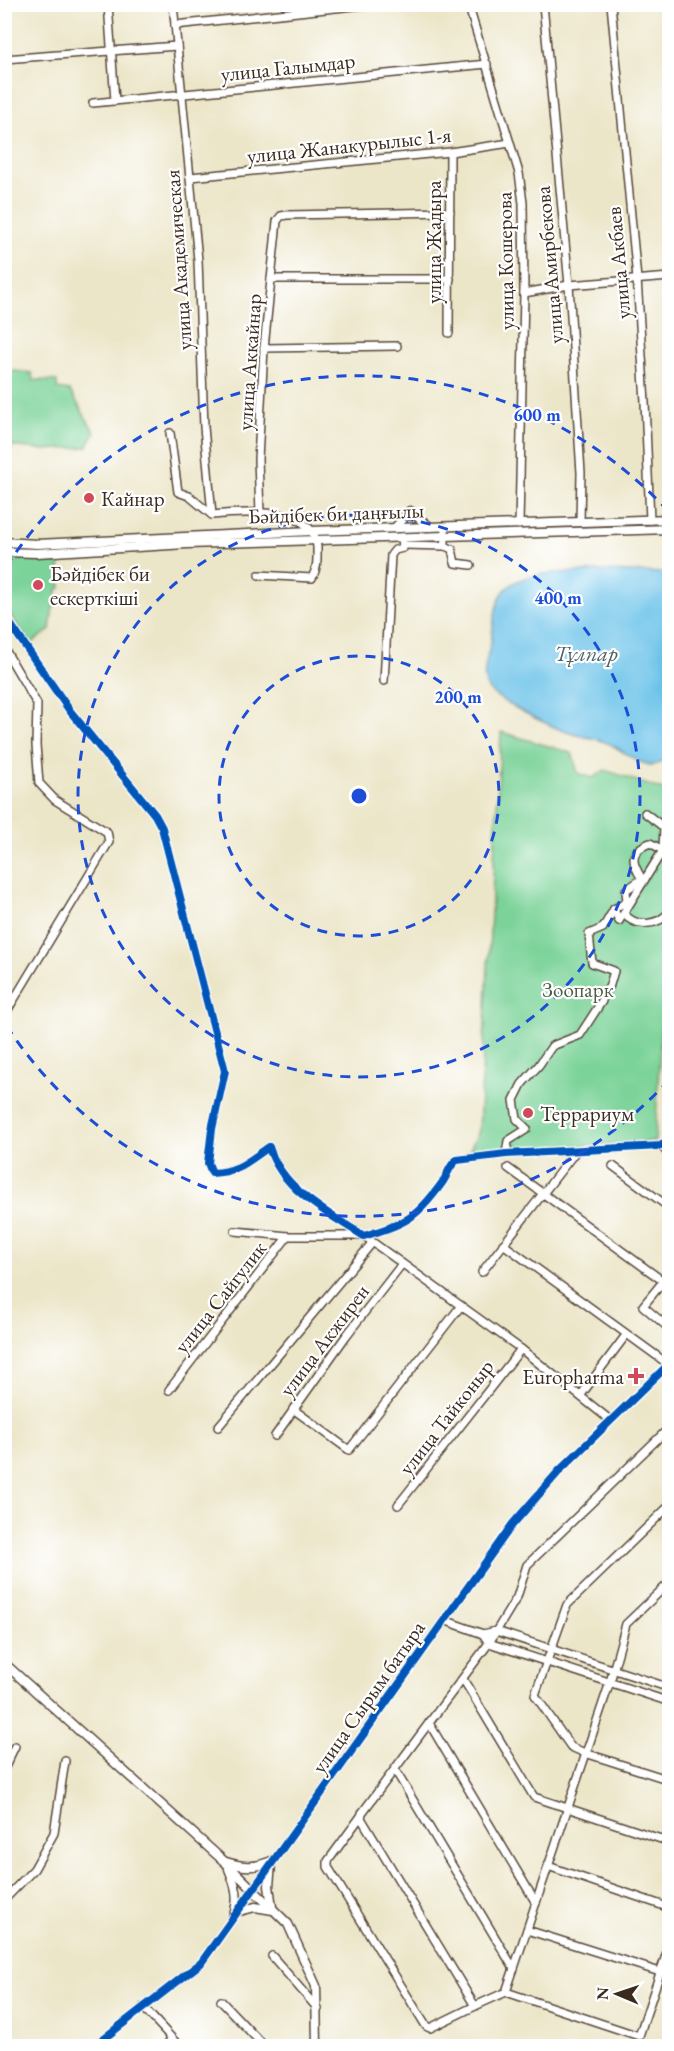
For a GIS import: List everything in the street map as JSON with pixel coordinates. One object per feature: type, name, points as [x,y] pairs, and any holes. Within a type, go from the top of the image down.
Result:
[{"type":"main road","points":[[395,528],[410,511],[430,528]]},
{"type":"main road","name":"Бәйдібек би даңғылы","points":[[519,529],[579,522],[669,519]]},
{"type":"main road","name":"Бәйдібек би даңғылы","points":[[4,542],[37,544],[395,528],[430,528],[445,532]]},
{"type":"main road","name":"Бәйдібек би даңғылы","points":[[4,552],[37,553],[316,539],[402,541],[445,532],[519,529],[669,529]]},
{"type":"main road","points":[[4,1663],[224,1862],[288,1924],[316,1986],[317,2046]]},
{"type":"main road","points":[[224,1862],[249,1867],[273,1862],[269,1886],[274,1909]]},
{"type":"main road","points":[[224,1862],[237,1891],[234,1915]]},
{"type":"main road","points":[[234,1915],[255,1907],[274,1909]]},
{"type":"street","points":[[108,4],[115,101]]},
{"type":"street","name":"улица Академическая","points":[[173,4],[198,260],[204,427],[212,514]]},
{"type":"street","points":[[175,25],[373,4]]},
{"type":"street","name":"улица Кошерова","points":[[468,4],[519,173],[524,203],[519,529]]},
{"type":"street","name":"улица Амирбекова","points":[[543,4],[569,285],[581,474],[579,522]]},
{"type":"street","name":"улица Акбаев","points":[[610,4],[637,279],[650,520]]},
{"type":"street","points":[[4,59],[177,46]]},
{"type":"street","name":"улица Галымдар","points":[[93,103],[487,64]]},
{"type":"street","name":"улица Жанакурылыс 1-я","points":[[190,177],[450,152],[510,143]]},
{"type":"street","name":"улица Жадыра","points":[[449,333],[450,152]]},
{"type":"street","name":"улица Аккайнар","points":[[260,513],[258,459],[264,348],[277,221],[281,216],[450,212]]},
{"type":"street","points":[[524,293],[569,285],[669,277]]},
{"type":"street","points":[[271,279],[450,279]]},
{"type":"street","points":[[264,348],[397,346]]},
{"type":"street","points":[[170,433],[178,492],[189,496],[212,514],[260,513],[294,517],[311,531],[316,539],[318,568],[312,578],[259,575]]},
{"type":"street","points":[[445,532],[445,546]]},
{"type":"street","points":[[384,681],[391,555],[395,550],[403,548],[402,541],[445,546],[452,549],[455,563],[471,565]]},
{"type":"street","points":[[4,615],[70,711],[155,815],[162,828],[225,1071],[212,1129],[209,1168],[212,1173],[243,1166],[269,1147],[273,1157],[299,1193],[364,1236],[520,1349],[610,1420]]},
{"type":"street","points":[[4,648],[37,704],[36,745],[39,783],[55,800],[110,836],[109,842],[4,1016]]},
{"type":"street","points":[[614,909],[620,921],[663,850],[667,830],[645,813]]},
{"type":"street","points":[[506,1154],[508,1141],[527,1129],[517,1119],[514,1100],[522,1084],[552,1046],[580,1035],[602,1001],[602,992],[609,988],[614,971],[592,963],[589,934],[603,928],[614,909],[627,902],[626,890],[642,879],[634,867],[633,858],[640,847],[650,843],[663,850],[669,872]]},
{"type":"street","points":[[624,914],[634,923],[644,924],[667,915],[669,911]]},
{"type":"street","points":[[669,1137],[661,1146],[669,1155]]},
{"type":"street","name":"улица Сайгулик","points":[[169,1390],[288,1236],[364,1236],[395,1226],[423,1209],[444,1180],[451,1164],[457,1160],[506,1154],[661,1146]]},
{"type":"street","points":[[482,1272],[576,1150]]},
{"type":"street","points":[[613,1166],[669,1208]]},
{"type":"street","points":[[508,1168],[663,1281]]},
{"type":"street","points":[[235,1231],[288,1236]]},
{"type":"street","points":[[218,1427],[372,1243]]},
{"type":"street","points":[[503,1244],[626,1335],[669,1363]]},
{"type":"street","name":"улица Акжирен","points":[[275,1436],[402,1264]]},
{"type":"street","points":[[669,1273],[643,1306],[669,1329]]},
{"type":"street","points":[[293,1409],[350,1450],[460,1307]]},
{"type":"street","points":[[581,1395],[626,1335]]},
{"type":"street","name":"улица Тайконыр","points":[[398,1505],[520,1349]]},
{"type":"street","name":"улица Сырым батыра","points":[[94,2046],[201,1963],[512,1524],[560,1470],[669,1363]]},
{"type":"street","points":[[669,1427],[527,1565],[517,1598],[489,1643],[328,1861],[328,1867],[426,2026],[430,2028],[506,1992],[639,2036],[669,1943]]},
{"type":"street","points":[[669,1505],[567,1605],[535,1695],[569,1745],[585,1754],[669,1780]]},
{"type":"street","points":[[662,1512],[669,1519]]},
{"type":"street","points":[[506,1992],[610,1682],[626,1624],[669,1582]]},
{"type":"street","points":[[444,1620],[483,1634],[496,1631],[669,1688]]},
{"type":"street","points":[[483,1634],[489,1643],[669,1702]]},
{"type":"street","points":[[463,1679],[534,1797],[669,1842]]},
{"type":"street","points":[[429,1724],[536,1903]]},
{"type":"street","points":[[4,1769],[15,1746]]},
{"type":"street","points":[[4,1900],[34,1869],[54,1833],[65,1761]]},
{"type":"street","points":[[395,1770],[514,1969]]},
{"type":"street","points":[[361,1816],[475,2006]]},
{"type":"street","points":[[549,1866],[669,1908]]},
{"type":"street","points":[[527,1930],[660,1972]]},
{"type":"street","points":[[272,1956],[318,2009]]},
{"type":"street","points":[[221,2001],[264,2046]]},
{"type":"street","points":[[143,2007],[179,2046]]},
{"type":"street","points":[[165,2046],[172,2039]]},
{"type":"green space","points":[[5,370],[32,373],[33,380],[57,381],[57,389],[70,391],[95,433],[87,447],[44,450],[5,445]]},
{"type":"green space","points":[[4,556],[59,562],[61,588],[57,589],[56,606],[53,607],[50,630],[30,644],[5,607]]},
{"type":"green space","name":"Зоопарк","points":[[501,732],[572,753],[578,773],[593,778],[605,770],[669,792],[669,1015],[661,1028],[655,1141],[468,1153],[479,1131]]},
{"type":"water","name":"Тұлпар","points":[[600,571],[669,573],[669,756],[655,764],[645,764],[610,744],[570,733],[539,720],[492,693],[485,682],[496,611],[505,590],[515,582],[542,574]]},
{"type":"cycle path","points":[[4,615],[70,711],[155,815],[162,828],[225,1071],[212,1129],[208,1163],[212,1173],[236,1168],[269,1147],[284,1176],[296,1188],[322,1210],[364,1236],[400,1223],[417,1212],[433,1195],[457,1160],[506,1154],[661,1146],[670,1137]]},
{"type":"cycle path","points":[[94,2046],[201,1963],[512,1525],[560,1470],[670,1363]]},
{"type":"place","name":"Кайнар","points":[[89,498]]},
{"type":"place","name":"Бәйдібек би ескерткіші","points":[[38,585]]},
{"type":"place","name":"Террариум","points":[[528,1113]]},
{"type":"place","name":"Europharma","points":[[636,1376]]}]
